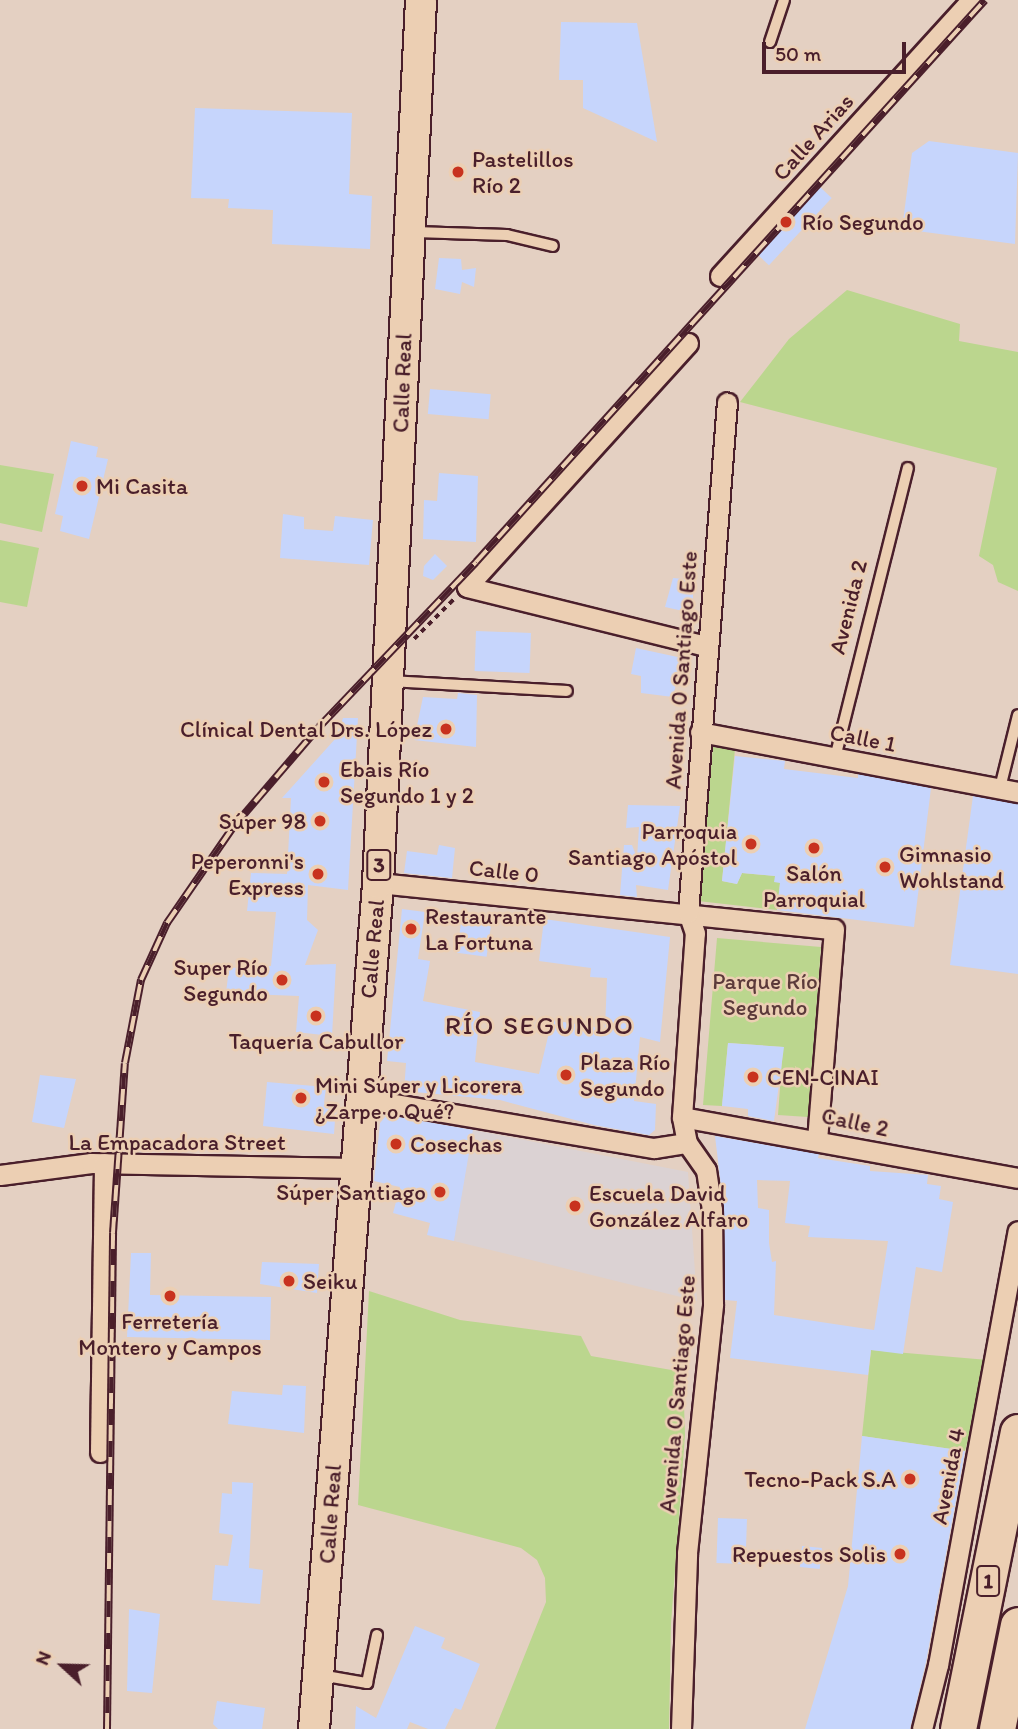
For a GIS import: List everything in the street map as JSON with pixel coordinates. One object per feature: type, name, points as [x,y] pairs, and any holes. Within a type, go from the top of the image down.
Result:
[{"type":"highway","name":"1","points":[[958,1729],[1018,1432]]},
{"type":"highway","name":"1","points":[[997,1729],[1018,1626]]},
{"type":"main road","name":"Calle Real","points":[[314,1729],[354,1168],[378,883],[421,0]]},
{"type":"street","name":"Calle Arias","points":[[720,276],[971,0]]},
{"type":"street","points":[[688,343],[467,587],[706,646]]},
{"type":"street","name":"Avenida 0 Santiago Este","points":[[681,1729],[687,1553],[713,1304],[712,1210],[706,1170],[687,1143],[682,1117],[695,933],[688,913],[706,646],[727,402]]},
{"type":"street","name":"Calle 1","points":[[700,732],[1009,790]]},
{"type":"street","name":"Calle 0","points":[[378,883],[834,929],[817,1139]]},
{"type":"street","points":[[360,1098],[654,1148],[687,1143]]},
{"type":"street","name":"Calle 2","points":[[682,1117],[1018,1177]]},
{"type":"street","points":[[100,1452],[104,1163]]},
{"type":"street","name":"La Empacadora Street","points":[[0,1175],[104,1163],[354,1168]]},
{"type":"street","name":"Avenida 4","points":[[922,1729],[938,1665],[1018,1231]]},
{"type":"lane","points":[[770,42],[784,0]]},
{"type":"lane","points":[[408,232],[506,235],[553,246]]},
{"type":"lane","name":"Avenida 2","points":[[835,758],[908,468]]},
{"type":"lane","points":[[390,672],[567,691]]},
{"type":"lane","points":[[1009,790],[1018,715]]},
{"type":"lane","points":[[318,1674],[367,1683],[377,1635]]},
{"type":"path","points":[[390,672],[467,587]]},
{"type":"shaded area","name":"Escuela David González Alfaro","points":[[473,1130],[688,1172],[697,1301],[454,1241]]},
{"type":"green space","points":[[847,290],[960,324],[959,341],[1018,352],[1018,591],[998,582],[993,565],[979,556],[997,468],[740,402],[789,339]]},
{"type":"green space","points":[[0,465],[54,474],[42,532],[0,523]]},
{"type":"green space","points":[[0,540],[39,548],[27,607],[0,602]]},
{"type":"green space","points":[[713,747],[735,749],[722,881],[737,884],[742,873],[775,876],[780,883],[777,910],[698,901]]},
{"type":"green space","name":"Parque Río Segundo","points":[[717,938],[821,947],[808,1117],[778,1115],[783,1047],[728,1043],[722,1106],[703,1105]]},
{"type":"green space","points":[[369,1291],[460,1320],[581,1336],[591,1356],[683,1372],[685,1435],[671,1624],[669,1729],[495,1729],[546,1602],[545,1578],[537,1560],[521,1548],[358,1505]]},
{"type":"green space","points":[[871,1350],[988,1360],[965,1451],[862,1436]]},
{"type":"building","points":[[561,22],[637,23],[657,142],[583,108],[583,80],[559,80]]},
{"type":"building","points":[[195,108],[352,113],[349,194],[372,196],[370,249],[272,244],[273,210],[228,208],[229,199],[191,198]]},
{"type":"building","points":[[929,141],[1018,153],[1015,244],[902,229],[912,153]]},
{"type":"building","points":[[820,187],[832,198],[769,265],[757,254]]},
{"type":"building","points":[[439,258],[461,259],[462,270],[476,268],[474,287],[462,282],[460,294],[435,289]]},
{"type":"building","points":[[430,389],[491,394],[489,419],[428,414]]},
{"type":"building","name":"Mi Casita","points":[[71,441],[98,447],[96,457],[108,459],[89,539],[60,531],[63,516],[55,514]]},
{"type":"building","points":[[439,473],[478,476],[476,542],[423,539],[424,500],[437,501]]},
{"type":"building","points":[[283,514],[304,517],[304,529],[333,531],[335,516],[373,520],[369,565],[280,558]]},
{"type":"building","points":[[435,554],[447,566],[433,580],[423,576],[424,566]]},
{"type":"building","points":[[673,578],[694,580],[692,613],[665,607]]},
{"type":"building","points":[[476,631],[531,633],[530,673],[475,671]]},
{"type":"building","points":[[636,648],[682,658],[673,697],[641,693],[641,676],[631,674]]},
{"type":"building","name":"Clínical Dental Drs. López","points":[[458,693],[477,695],[476,747],[414,740],[423,697],[457,699]]},
{"type":"building","points":[[343,718],[358,718],[348,890],[308,885],[307,920],[318,930],[305,965],[336,964],[332,1036],[296,1032],[299,996],[226,993],[229,968],[271,966],[276,912],[247,911],[251,873],[287,874],[291,798],[282,798],[336,738]]},
{"type":"building","points":[[735,756],[785,761],[784,769],[858,778],[858,774],[931,788],[914,927],[777,910],[780,883],[774,882],[775,876],[742,873],[737,884],[722,881]]},
{"type":"building","points":[[973,796],[1018,804],[1018,974],[950,965]]},
{"type":"building","points":[[628,805],[680,806],[668,890],[636,885],[637,897],[620,895],[624,845],[632,845],[637,858],[639,827],[626,828]]},
{"type":"building","points":[[439,845],[455,848],[452,878],[404,873],[407,851],[437,855]]},
{"type":"building","points":[[402,909],[425,912],[418,959],[430,961],[423,1001],[480,1012],[475,1062],[539,1074],[552,1020],[605,1029],[607,978],[590,977],[591,968],[539,961],[544,919],[670,937],[660,1042],[640,1037],[634,1101],[656,1104],[655,1130],[649,1135],[594,1125],[500,1100],[404,1091],[406,1063],[387,1061]]},
{"type":"building","points":[[462,916],[492,920],[487,957],[457,953]]},
{"type":"building","name":"CEN-CINAI","points":[[728,1043],[784,1047],[774,1121],[748,1116],[748,1109],[722,1106]]},
{"type":"building","points":[[40,1075],[76,1079],[64,1128],[32,1122]]},
{"type":"building","points":[[267,1082],[326,1087],[324,1103],[336,1105],[334,1134],[263,1126]]},
{"type":"building","points":[[387,1115],[473,1130],[454,1241],[427,1235],[430,1223],[393,1213],[400,1187],[374,1181],[380,1123]]},
{"type":"building","points":[[715,1136],[819,1154],[818,1158],[870,1166],[870,1171],[928,1175],[927,1184],[941,1186],[939,1199],[953,1202],[942,1272],[916,1267],[903,1354],[871,1350],[868,1375],[730,1358],[737,1301],[725,1300],[724,1211]],"holes":[[[757,1180],[790,1181],[785,1223],[810,1226],[808,1237],[888,1241],[874,1330],[774,1315],[776,1261],[772,1262],[769,1243],[769,1210],[758,1208]]]},
{"type":"building","name":"Ferretería Montero y Campos","points":[[131,1253],[151,1253],[150,1295],[271,1297],[270,1340],[127,1337]]},
{"type":"building","points":[[262,1262],[319,1264],[317,1293],[260,1284]]},
{"type":"building","points":[[283,1385],[306,1386],[304,1433],[228,1424],[232,1391],[282,1395]]},
{"type":"building","points":[[862,1436],[965,1451],[926,1662],[910,1729],[805,1729],[848,1586]]},
{"type":"building","points":[[232,1482],[253,1483],[249,1568],[263,1570],[260,1604],[212,1600],[215,1565],[228,1566],[233,1535],[219,1533],[222,1493],[232,1494]]},
{"type":"building","points":[[718,1518],[747,1519],[745,1564],[716,1563]]},
{"type":"building","points":[[802,1546],[822,1548],[820,1569],[800,1567]]},
{"type":"building","points":[[129,1609],[160,1614],[152,1693],[127,1691]]},
{"type":"building","points":[[415,1626],[445,1638],[441,1648],[480,1664],[461,1710],[455,1708],[445,1729],[428,1729],[410,1722],[407,1729],[355,1729],[356,1706],[376,1718]]},
{"type":"building","points":[[217,1701],[265,1708],[262,1729],[218,1729],[213,1724]]},
{"type":"railway","points":[[107,1729],[113,1233],[125,1063],[141,980],[167,923],[234,826],[319,727],[476,562],[985,0]]},
{"type":"place","name":"Pastelillos Río 2","points":[[458,172]]},
{"type":"place","name":"Río Segundo","points":[[786,222]]},
{"type":"place","name":"Mi Casita","points":[[82,486]]},
{"type":"place","name":"Clínical Dental Drs. López","points":[[446,729]]},
{"type":"place","name":"Ebais Río Segundo 1 y 2","points":[[324,782]]},
{"type":"place","name":"Súper 98","points":[[320,821]]},
{"type":"place","name":"Parroquia Santiago Apóstol","points":[[751,844]]},
{"type":"place","name":"Salón Parroquial","points":[[814,848]]},
{"type":"place","name":"Gimnasio Wohlstand","points":[[885,867]]},
{"type":"place","name":"Peperonni's Express","points":[[318,874]]},
{"type":"place","name":"Restaurante La Fortuna","points":[[411,929]]},
{"type":"place","name":"Super Río Segundo","points":[[282,980]]},
{"type":"place","name":"Taquería Cabullor","points":[[316,1016]]},
{"type":"place","name":"Plaza Río Segundo","points":[[566,1075]]},
{"type":"place","name":"CEN-CINAI","points":[[753,1077]]},
{"type":"place","name":"Mini Súper y Licorera ¿Zarpe o Qué?","points":[[301,1098]]},
{"type":"place","name":"Cosechas","points":[[396,1144]]},
{"type":"place","name":"Súper Santiago","points":[[440,1192]]},
{"type":"place","name":"Escuela David González Alfaro","points":[[575,1206]]},
{"type":"place","name":"Seiku","points":[[289,1281]]},
{"type":"place","name":"Ferretería Montero y Campos","points":[[170,1296]]},
{"type":"place","name":"Tecno-Pack S.A","points":[[910,1479]]},
{"type":"place","name":"Repuestos Solis","points":[[900,1554]]},
{"type":"district","name":"RÍO SEGUNDO","points":[[540,1026]]}]
